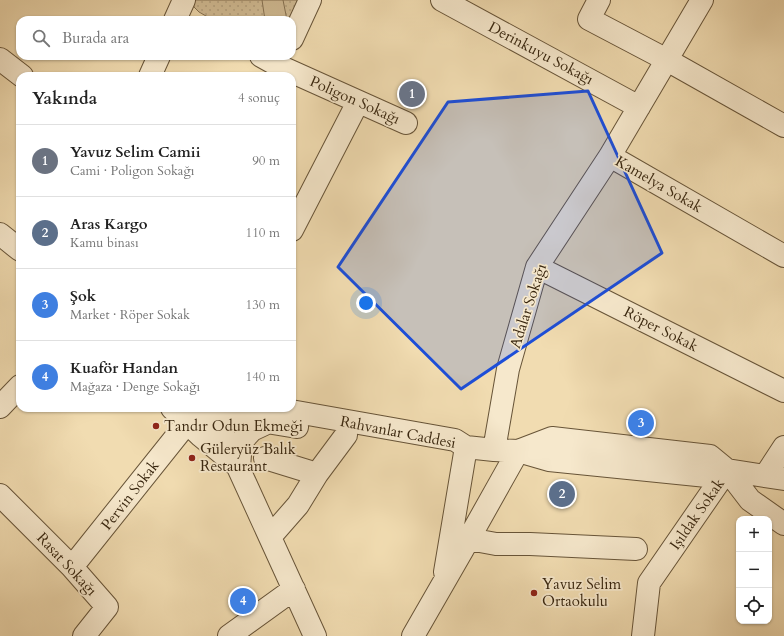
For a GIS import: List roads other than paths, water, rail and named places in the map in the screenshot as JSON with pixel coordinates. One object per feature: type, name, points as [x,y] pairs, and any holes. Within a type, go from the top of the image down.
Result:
[{"type":"street","points":[[296,30],[310,0]]},
{"type":"street","points":[[667,60],[702,0]]},
{"type":"street","name":"Derinkuyu Sokağı","points":[[454,3],[639,106]]},
{"type":"street","points":[[594,9],[667,60],[784,126]]},
{"type":"street","points":[[0,59],[17,72]]},
{"type":"street","points":[[152,72],[157,60]]},
{"type":"street","name":"Poligon Sokağı","points":[[277,60],[358,102],[406,124]]},
{"type":"street","name":"Kamelya Sokak","points":[[667,60],[610,156],[784,256]]},
{"type":"street","points":[[296,222],[358,102]]},
{"type":"street","name":"Adalar Sokağı","points":[[494,450],[508,369],[537,267],[610,156]]},
{"type":"street","points":[[0,234],[16,247]]},
{"type":"street","name":"Röper Sokak","points":[[537,267],[784,391]]},
{"type":"street","points":[[0,407],[16,390]]},
{"type":"street","points":[[213,412],[315,636]]},
{"type":"street","name":"Rahvanlar Caddesi","points":[[179,416],[213,412],[231,416],[271,415],[455,440],[466,447],[456,454],[448,453],[346,435],[271,415]]},
{"type":"street","points":[[239,467],[241,442],[252,430],[271,415]]},
{"type":"street","points":[[179,416],[239,467]]},
{"type":"street","name":"Pervin Sokak","points":[[72,567],[179,416]]},
{"type":"street","points":[[270,537],[298,505],[317,474],[346,435]]},
{"type":"street","points":[[443,585],[466,447],[518,451],[549,460],[707,476],[727,470],[775,478],[784,447]]},
{"type":"street","points":[[413,636],[518,451]]},
{"type":"street","points":[[265,458],[317,474]]},
{"type":"street","name":"Işıldak Sokak","points":[[643,636],[649,583],[727,470],[750,500],[784,524]]},
{"type":"street","name":"Rasat Sokağı","points":[[0,495],[72,567],[107,607],[84,636]]},
{"type":"street","points":[[469,539],[496,544],[530,544],[636,549]]},
{"type":"street","points":[[229,636],[294,589]]},
{"type":"place","name":"Yavuz Selim Camii","points":[[412,94]]},
{"type":"place","name":"Şok","points":[[641,423]]},
{"type":"place","name":"Tandır Odun Ekmeği","points":[[156,426]]},
{"type":"place","name":"Güleryüz Balık Restaurant","points":[[192,458]]},
{"type":"place","name":"Aras Kargo","points":[[562,494]]},
{"type":"place","name":"Yavuz Selim Ortaokulu","points":[[534,593]]},
{"type":"place","name":"Kuaför Handan","points":[[243,601]]}]
